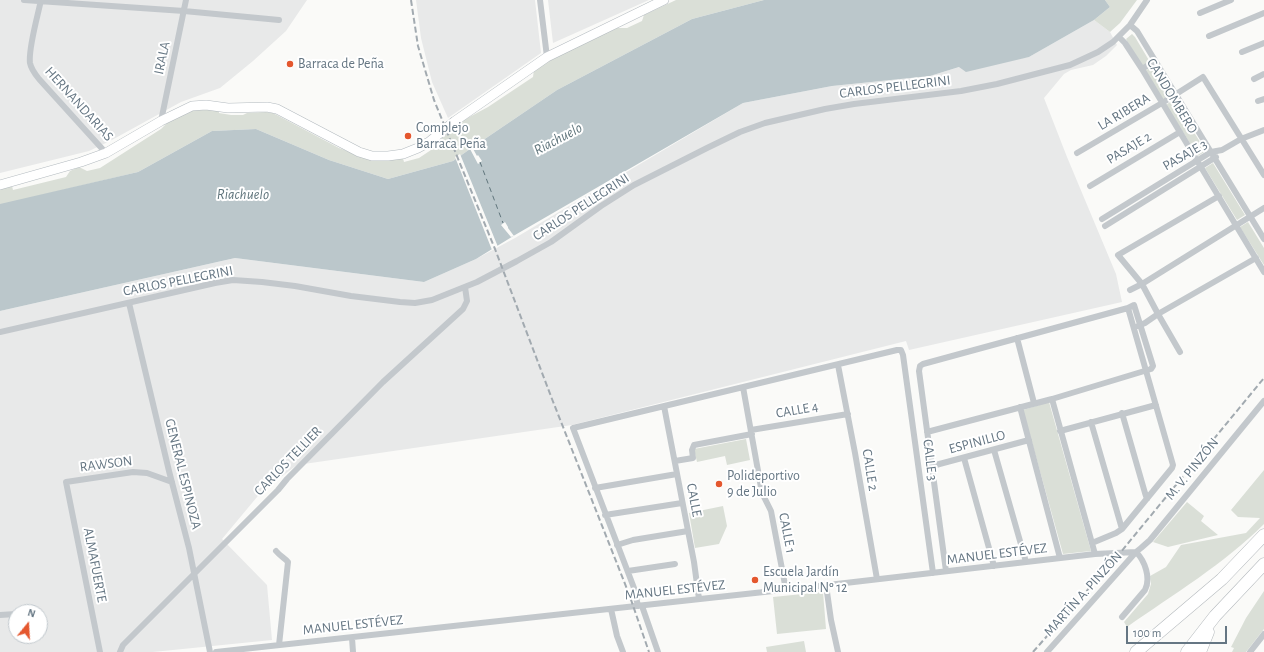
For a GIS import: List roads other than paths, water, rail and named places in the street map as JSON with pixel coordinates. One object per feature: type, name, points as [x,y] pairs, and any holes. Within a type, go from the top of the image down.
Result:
[{"type":"highway","points":[[1136,652],[1222,579],[1264,535]]},
{"type":"highway","points":[[1187,652],[1215,616],[1264,564]]},
{"type":"highway","points":[[1200,652],[1215,616]]},
{"type":"main road","points":[[0,185],[75,164],[106,153],[161,120],[188,107],[198,105],[228,108],[267,107],[277,109],[359,152],[372,156],[395,155],[414,150],[429,142],[455,121],[547,57],[664,0]]},
{"type":"street","points":[[24,0],[184,11],[279,20]]},
{"type":"street","name":"IRALA","points":[[161,120],[186,0]]},
{"type":"street","points":[[540,0],[547,57]]},
{"type":"street","name":"CARLOS PELLEGRINI","points":[[0,332],[214,283],[233,280],[280,283],[382,300],[415,303],[432,300],[490,275],[540,248],[634,185],[718,142],[755,126],[843,106],[961,91],[998,84],[1070,65],[1102,50],[1119,37],[1130,25],[1147,0]]},
{"type":"street","points":[[1200,13],[1231,0]]},
{"type":"street","name":"HERNANDARIAS","points":[[41,1],[30,51],[31,66],[39,79],[106,153]]},
{"type":"street","points":[[1209,36],[1264,13]]},
{"type":"street","name":"CANDOMBERO","points":[[1130,25],[1137,31],[1264,239]]},
{"type":"street","name":"CANDOMBERO","points":[[1119,37],[1125,43],[1142,69],[1264,272]]},
{"type":"street","points":[[1242,52],[1264,43]]},
{"type":"street","points":[[1142,69],[1155,61]]},
{"type":"street","points":[[1254,78],[1264,74]]},
{"type":"street","name":"LA RIBERA","points":[[1077,154],[1203,77],[1241,139]]},
{"type":"street","points":[[1222,150],[1241,139],[1264,130]]},
{"type":"street","name":"PASAJE 2","points":[[1090,186],[1180,132]]},
{"type":"street","points":[[1241,139],[1264,175]]},
{"type":"street","name":"PASAJE 3","points":[[1102,219],[1211,152],[1222,150]]},
{"type":"street","name":"PASAJE 3","points":[[1105,226],[1215,159],[1222,150]]},
{"type":"street","points":[[1180,352],[1142,284],[1118,255],[1219,196]]},
{"type":"street","points":[[1130,290],[1264,208]]},
{"type":"street","points":[[1133,327],[1141,326],[1158,314],[1256,258]]},
{"type":"street","name":"CARLOS TELLIER","points":[[120,652],[123,645],[195,574],[383,382],[463,309],[467,301],[465,287]]},
{"type":"street","name":"GENERAL ESPINOZA","points":[[129,303],[195,574],[210,652]]},
{"type":"street","points":[[927,432],[1052,399],[1151,369],[1153,366],[1134,305],[1128,308],[920,366],[919,371],[927,432],[932,466],[946,572]]},
{"type":"street","points":[[1092,543],[1122,529],[1173,465],[1128,308]]},
{"type":"street","points":[[1017,338],[1034,403]]},
{"type":"street","name":"CALLE 3","points":[[838,365],[901,350],[903,355],[933,573]]},
{"type":"street","points":[[658,652],[573,428],[838,365]]},
{"type":"street","name":"CALLE 2","points":[[838,365],[855,452],[876,579]]},
{"type":"street","name":"CALLE 1","points":[[743,388],[762,493],[771,511],[786,590]]},
{"type":"street","points":[[1052,399],[1095,554]]},
{"type":"street","name":"M. V. PINZÓN","points":[[1136,552],[1150,540],[1264,401]]},
{"type":"street","points":[[1060,431],[1156,405]]},
{"type":"street","name":"CALLE","points":[[664,406],[688,531],[699,599]]},
{"type":"street","points":[[1020,407],[1060,558]]},
{"type":"street","name":"CALLE 4","points":[[675,461],[693,458],[692,450],[694,445],[751,432],[848,414]]},
{"type":"street","points":[[1122,414],[1144,493],[1147,498]]},
{"type":"street","points":[[1091,422],[1122,529]]},
{"type":"street","name":"ESPINILLO","points":[[932,466],[1029,440]]},
{"type":"street","points":[[994,450],[1026,562]]},
{"type":"street","points":[[964,458],[994,566]]},
{"type":"street","name":"RAWSON","points":[[66,482],[133,472],[147,473],[172,482]]},
{"type":"street","points":[[595,488],[677,474]]},
{"type":"street","name":"ALMAFUERTE","points":[[66,482],[100,652]]},
{"type":"street","points":[[606,515],[682,503]]},
{"type":"street","points":[[617,545],[633,540],[688,531]]},
{"type":"street","points":[[276,551],[288,562],[279,645]]},
{"type":"street","points":[[1122,617],[1147,586],[1147,573],[1143,560],[1136,552]]},
{"type":"street","name":"MANUEL ESTÉVEZ","points":[[216,652],[786,590],[1095,554],[1136,552]]},
{"type":"street","name":"MARTÍN A. PINZÓN","points":[[1047,652],[1136,552]]},
{"type":"street","points":[[628,571],[675,564]]},
{"type":"street","points":[[826,585],[838,652]]},
{"type":"street","points":[[611,609],[617,636],[623,652]]},
{"type":"street","points":[[1250,652],[1264,634]]},
{"type":"street","points":[[352,638],[353,652]]},
{"type":"water","name":"Riachuelo","points":[[764,0],[1105,0],[1110,7],[1094,20],[1029,57],[966,72],[959,67],[930,76],[832,86],[743,103],[476,259],[424,282],[235,258],[0,311],[0,204],[138,172],[212,131],[256,129],[329,160],[388,179],[453,161],[557,90],[692,19]]},
{"type":"railway","points":[[411,0],[418,46],[434,100],[495,249],[629,594],[649,652]]},
{"type":"railway","points":[[1033,652],[1120,553],[1264,378]]},
{"type":"place","name":"Barraca de Peña","points":[[290,64]]},
{"type":"place","name":"Complejo Barraca Peña","points":[[408,136]]},
{"type":"place","name":"Polideportivo 9 de Julio","points":[[719,484]]},
{"type":"place","name":"Escuela Jardín Municipal Nº 12","points":[[755,580]]}]
